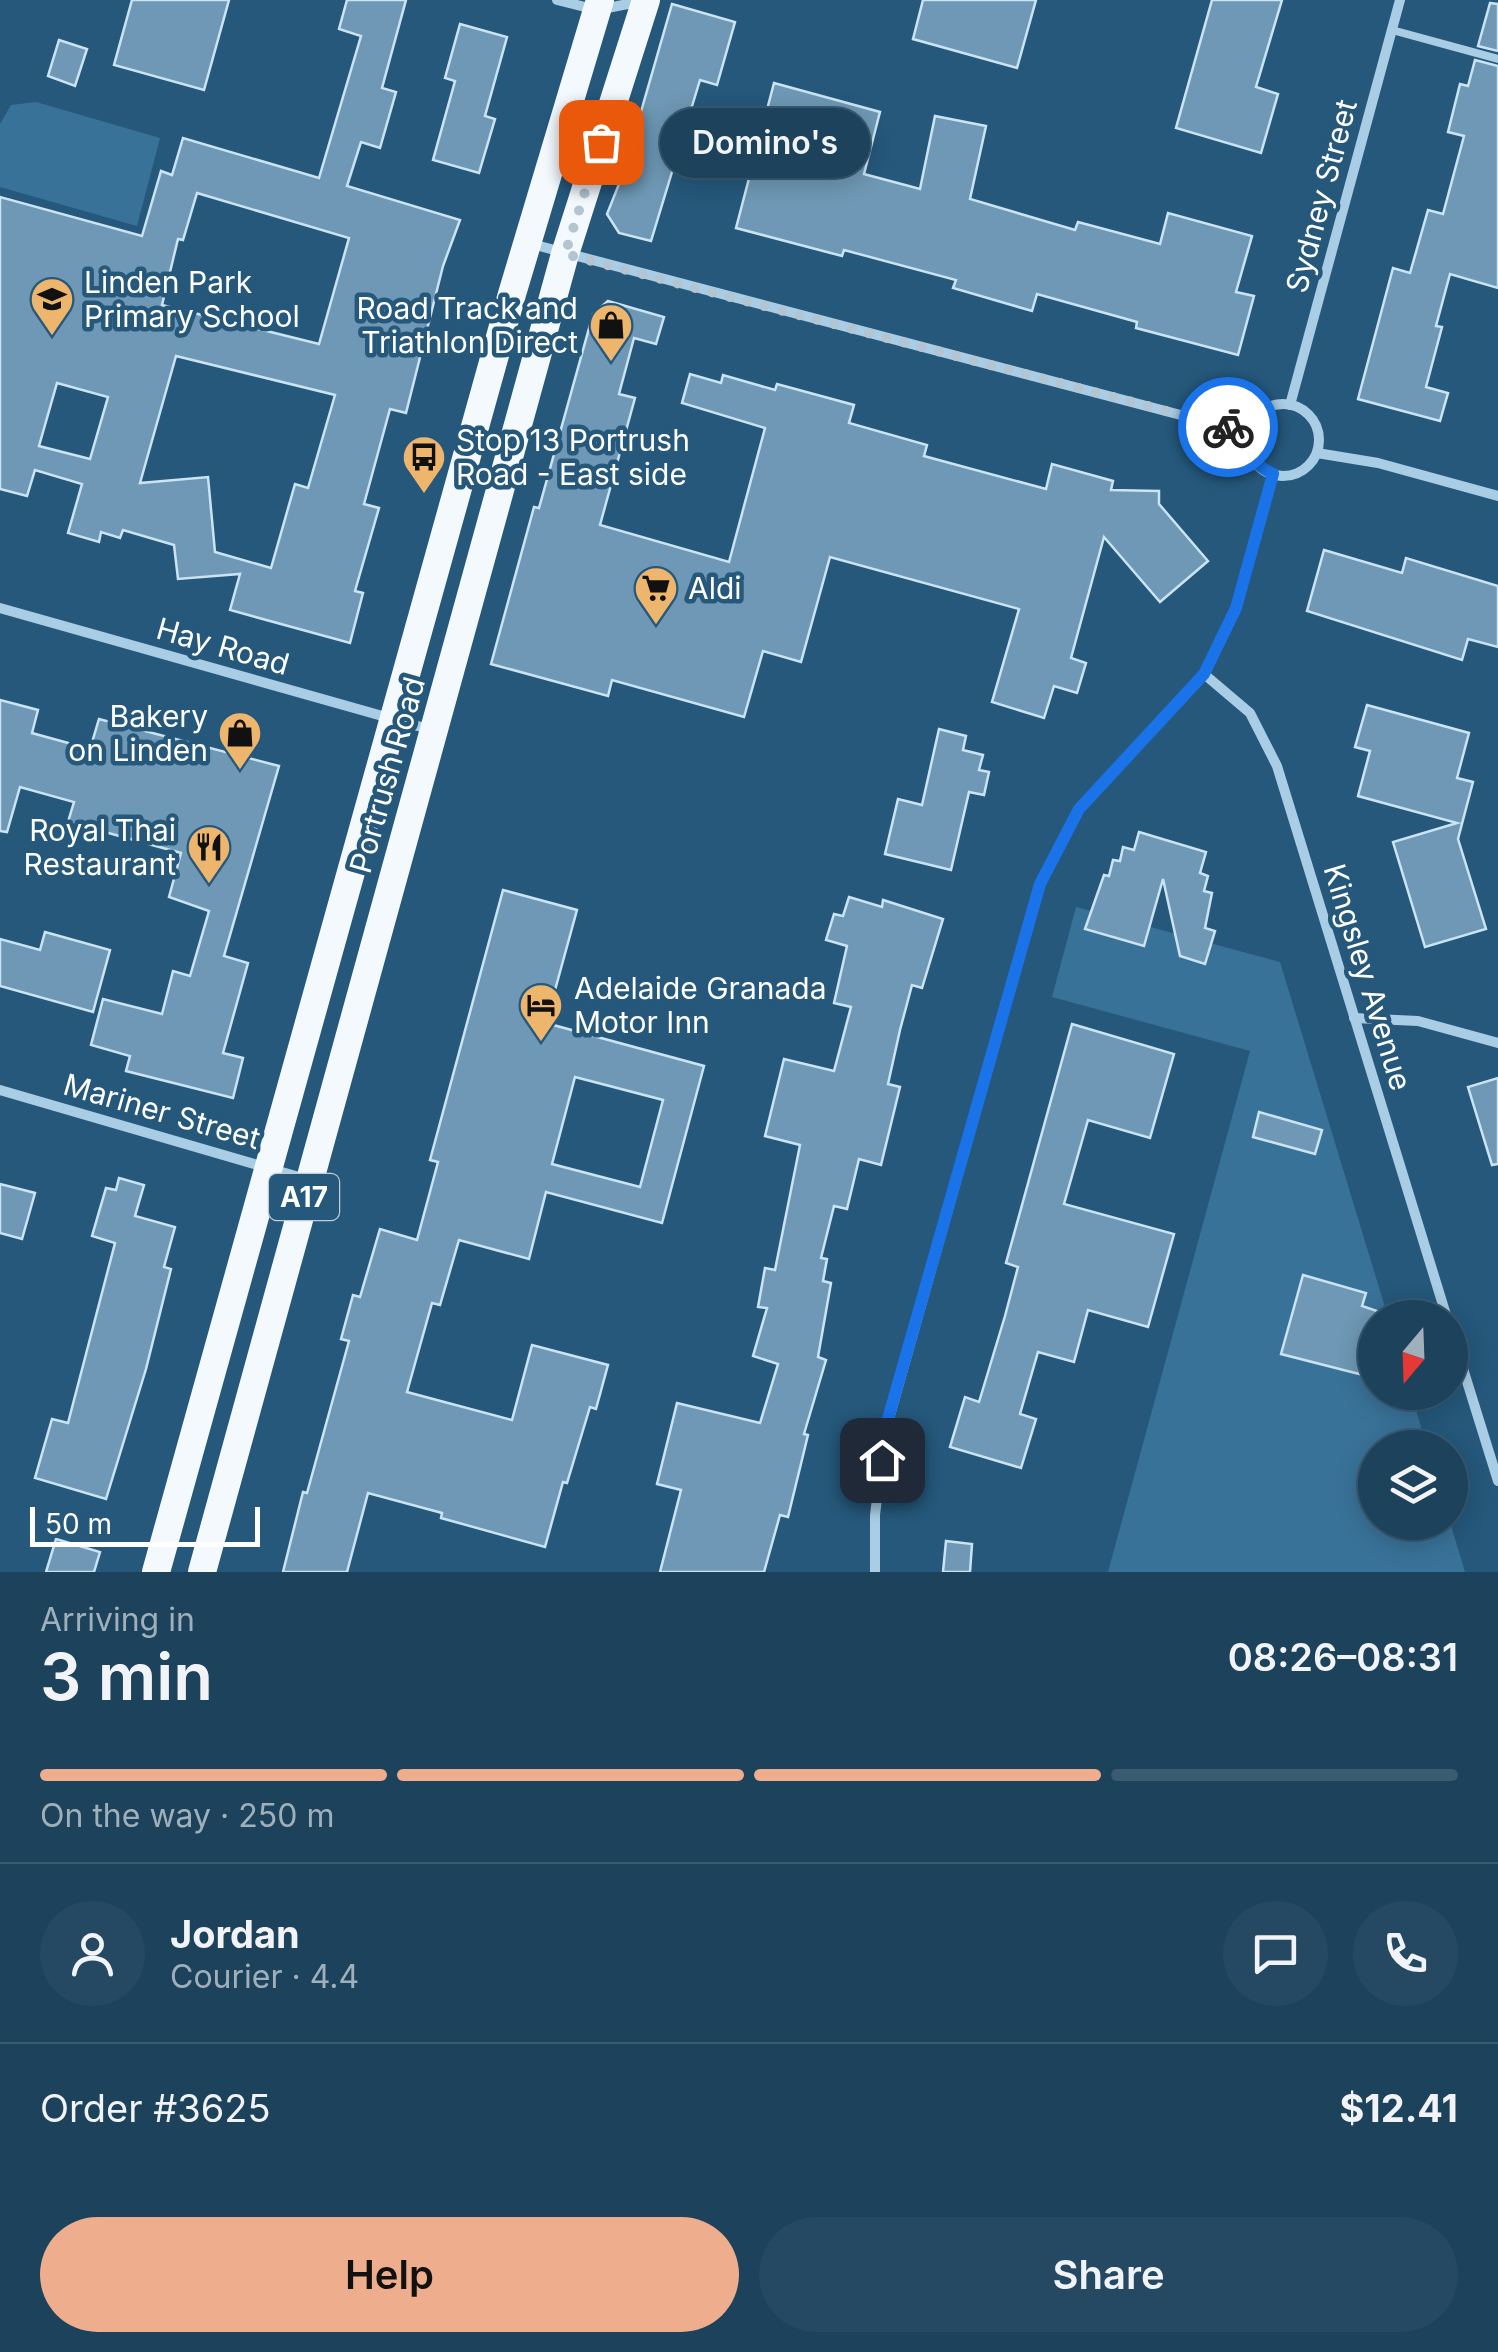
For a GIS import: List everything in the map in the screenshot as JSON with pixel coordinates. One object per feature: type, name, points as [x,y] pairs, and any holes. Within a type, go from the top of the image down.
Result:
[{"type":"highway","name":"Portrush Road","points":[[202,1572],[565,254],[645,0]]},
{"type":"highway","name":"Portrush Road","points":[[156,1572],[392,719],[598,5]]},
{"type":"street","points":[[557,0],[598,5],[645,0]]},
{"type":"street","name":"Sydney Street","points":[[1290,405],[1400,0]]},
{"type":"street","points":[[528,242],[1249,433]]},
{"type":"street","points":[[1290,405],[1302,409],[1317,428],[1317,453],[1298,473],[1273,474],[1253,460],[1248,448],[1249,433],[1257,415],[1267,408],[1290,405]]},
{"type":"street","points":[[1317,453],[1378,464],[1498,496]]},
{"type":"street","points":[[875,1572],[884,1433],[1040,884],[1079,809],[1204,674],[1236,608],[1273,474]]},
{"type":"street","name":"Hay Road","points":[[0,608],[433,730]]},
{"type":"street","name":"Kingsley Avenue","points":[[1204,674],[1250,713],[1278,766],[1441,1300]]},
{"type":"street","points":[[1354,1018],[1418,1021],[1498,1043]]},
{"type":"street","name":"Mariner Street","points":[[0,1090],[309,1180]]},
{"type":"street","points":[[1468,1385],[1498,1481]]},
{"type":"lane","points":[[1392,30],[1498,59]]},
{"type":"shaded area","points":[[36,102],[160,138],[137,226],[0,187],[0,124],[11,105]]},
{"type":"shaded area","points":[[1076,907],[1280,962],[1383,1300],[1358,1300],[1358,1410],[1416,1410],[1422,1430],[1358,1430],[1358,1540],[1455,1540],[1465,1572],[1108,1572],[1250,1051],[1052,997]]},
{"type":"building","points":[[132,0],[229,0],[204,90],[114,65]]},
{"type":"building","points":[[347,0],[406,0],[382,88],[396,92],[380,148],[361,142],[347,186],[460,220],[443,266],[406,413],[390,409],[364,504],[379,508],[355,591],[363,593],[350,643],[230,610],[240,574],[178,579],[174,545],[123,530],[120,538],[101,532],[99,542],[68,533],[82,484],[35,470],[27,496],[0,489],[0,197],[142,236],[161,171],[172,175],[183,138],[319,178],[361,36],[339,29]],"holes":[[[197,193],[349,238],[319,344],[162,305],[178,239],[183,240]],[[176,356],[335,395],[308,488],[295,484],[271,568],[215,552],[208,477],[140,483]],[[57,383],[108,397],[90,459],[39,446]]]},
{"type":"building","points":[[923,0],[1036,0],[1017,68],[913,39]]},
{"type":"building","points":[[1212,0],[1282,0],[1256,87],[1278,94],[1261,153],[1176,128]]},
{"type":"building","points":[[1490,3],[1498,4],[1498,51],[1478,46]]},
{"type":"building","points":[[672,4],[735,22],[717,85],[700,80],[651,241],[619,233],[607,214],[623,174]]},
{"type":"building","points":[[460,24],[507,37],[485,116],[495,119],[479,173],[433,160],[455,81],[445,78]]},
{"type":"building","points":[[59,40],[87,49],[75,86],[48,76]]},
{"type":"building","points":[[1475,60],[1498,66],[1498,288],[1450,274],[1436,326],[1442,327],[1426,387],[1448,393],[1440,421],[1358,399],[1393,268],[1410,273],[1428,210],[1443,214],[1464,136],[1448,132],[1460,84],[1468,86]]},
{"type":"building","points":[[774,83],[880,112],[864,174],[920,189],[935,116],[986,126],[970,199],[1075,230],[1078,222],[1160,244],[1168,213],[1252,236],[1236,292],[1254,296],[1238,355],[1136,328],[1137,322],[1037,294],[1032,311],[953,288],[956,280],[844,250],[842,256],[736,228]]},
{"type":"building","points":[[608,301],[664,317],[656,344],[634,338],[619,394],[635,398],[600,525],[729,562],[765,428],[682,403],[690,374],[721,383],[723,375],[775,390],[777,384],[854,405],[849,423],[927,445],[924,456],[1046,489],[1052,464],[1113,481],[1111,490],[1159,491],[1159,504],[1208,561],[1160,602],[1104,537],[1071,658],[1086,663],[1077,693],[1054,686],[1044,718],[992,702],[1019,609],[830,557],[801,662],[763,651],[744,717],[612,680],[608,696],[491,664],[593,314]]},
{"type":"building","points":[[1324,550],[1402,573],[1406,558],[1498,586],[1498,647],[1468,639],[1462,660],[1307,611]]},
{"type":"building","points":[[0,700],[38,710],[32,733],[90,749],[99,719],[279,766],[224,956],[248,963],[223,1053],[243,1058],[233,1098],[126,1071],[130,1056],[91,1045],[103,999],[162,1014],[173,971],[190,976],[209,911],[169,897],[181,853],[68,822],[74,802],[20,787],[7,832],[0,831]]},
{"type":"building","points":[[1367,705],[1469,733],[1457,778],[1473,782],[1458,839],[1486,929],[1425,947],[1393,842],[1457,823],[1358,796],[1370,751],[1355,747]]},
{"type":"building","points":[[939,729],[966,736],[963,750],[983,755],[979,770],[989,772],[984,795],[969,792],[951,870],[885,854],[898,799],[922,805]]},
{"type":"building","points":[[1139,832],[1206,852],[1200,873],[1208,876],[1204,891],[1212,893],[1205,928],[1215,931],[1205,964],[1180,956],[1163,879],[1144,946],[1085,929],[1104,875],[1109,876],[1113,860],[1120,861],[1123,847],[1134,850]]},
{"type":"building","points":[[503,890],[577,910],[546,1023],[704,1066],[662,1223],[546,1192],[529,1259],[459,1240],[440,1305],[432,1303],[407,1392],[512,1420],[532,1345],[608,1365],[596,1409],[590,1407],[567,1483],[563,1482],[545,1547],[368,1493],[347,1572],[283,1572],[349,1341],[341,1339],[353,1295],[360,1297],[380,1229],[417,1240],[438,1162],[430,1160]],"holes":[[[575,1077],[663,1100],[640,1187],[552,1164]]]},
{"type":"building","points":[[849,897],[882,907],[883,900],[943,919],[922,988],[912,985],[900,1030],[888,1084],[900,1087],[881,1165],[859,1159],[847,1209],[834,1206],[821,1258],[827,1259],[823,1281],[831,1283],[818,1357],[826,1360],[804,1434],[808,1435],[788,1517],[780,1515],[764,1572],[660,1572],[681,1490],[657,1484],[677,1403],[760,1423],[778,1364],[753,1356],[767,1308],[758,1307],[765,1268],[775,1270],[800,1145],[765,1136],[784,1059],[834,1071],[851,1007],[834,1003],[847,946],[826,940],[834,914],[843,916]]},
{"type":"building","points":[[45,932],[110,950],[93,1012],[0,986],[0,939],[40,950]]},
{"type":"building","points":[[1072,1024],[1174,1054],[1150,1138],[1088,1120],[1064,1204],[1174,1234],[1148,1327],[1088,1310],[1074,1362],[1038,1352],[1020,1414],[1036,1419],[1021,1468],[950,1447],[965,1397],[979,1402],[1005,1316],[1018,1267],[1006,1263]]},
{"type":"building","points":[[1498,1078],[1498,1164],[1492,1165],[1468,1087]]},
{"type":"building","points":[[1259,1112],[1322,1130],[1315,1154],[1253,1137]]},
{"type":"building","points":[[119,1178],[144,1185],[135,1216],[175,1227],[164,1267],[171,1269],[146,1369],[106,1499],[35,1478],[52,1419],[68,1423],[115,1243],[92,1236],[106,1188],[116,1190]]},
{"type":"building","points":[[0,1184],[35,1193],[22,1239],[0,1233]]},
{"type":"building","points":[[1303,1275],[1366,1293],[1364,1300],[1358,1300],[1358,1374],[1281,1354]]},
{"type":"building","points":[[56,1539],[100,1552],[94,1572],[46,1572]]},
{"type":"building","points":[[946,1541],[972,1544],[970,1572],[943,1572]]},
{"type":"way so far","points":[[601,142],[565,254],[1228,427]]},
{"type":"place","name":"Domino's","points":[[601,142]]},
{"type":"place","name":"Linden Park Primary School","points":[[52,337]]},
{"type":"place","name":"Road Track and Triathlon Direct","points":[[611,363]]},
{"type":"place","name":"Stop 13 Portrush Road - East side","points":[[424,495]]},
{"type":"place","name":"Aldi","points":[[656,626]]},
{"type":"place","name":"Bakery on Linden","points":[[240,771]]},
{"type":"place","name":"Royal Thai Restaurant","points":[[209,885]]},
{"type":"place","name":"Adelaide Granada Motor Inn","points":[[541,1043]]},
{"type":"route","points":[[882,1460],[884,1433],[1040,884],[1079,809],[1204,674],[1236,608],[1273,474],[1253,460],[1248,448],[1249,433],[1228,427]]}]
